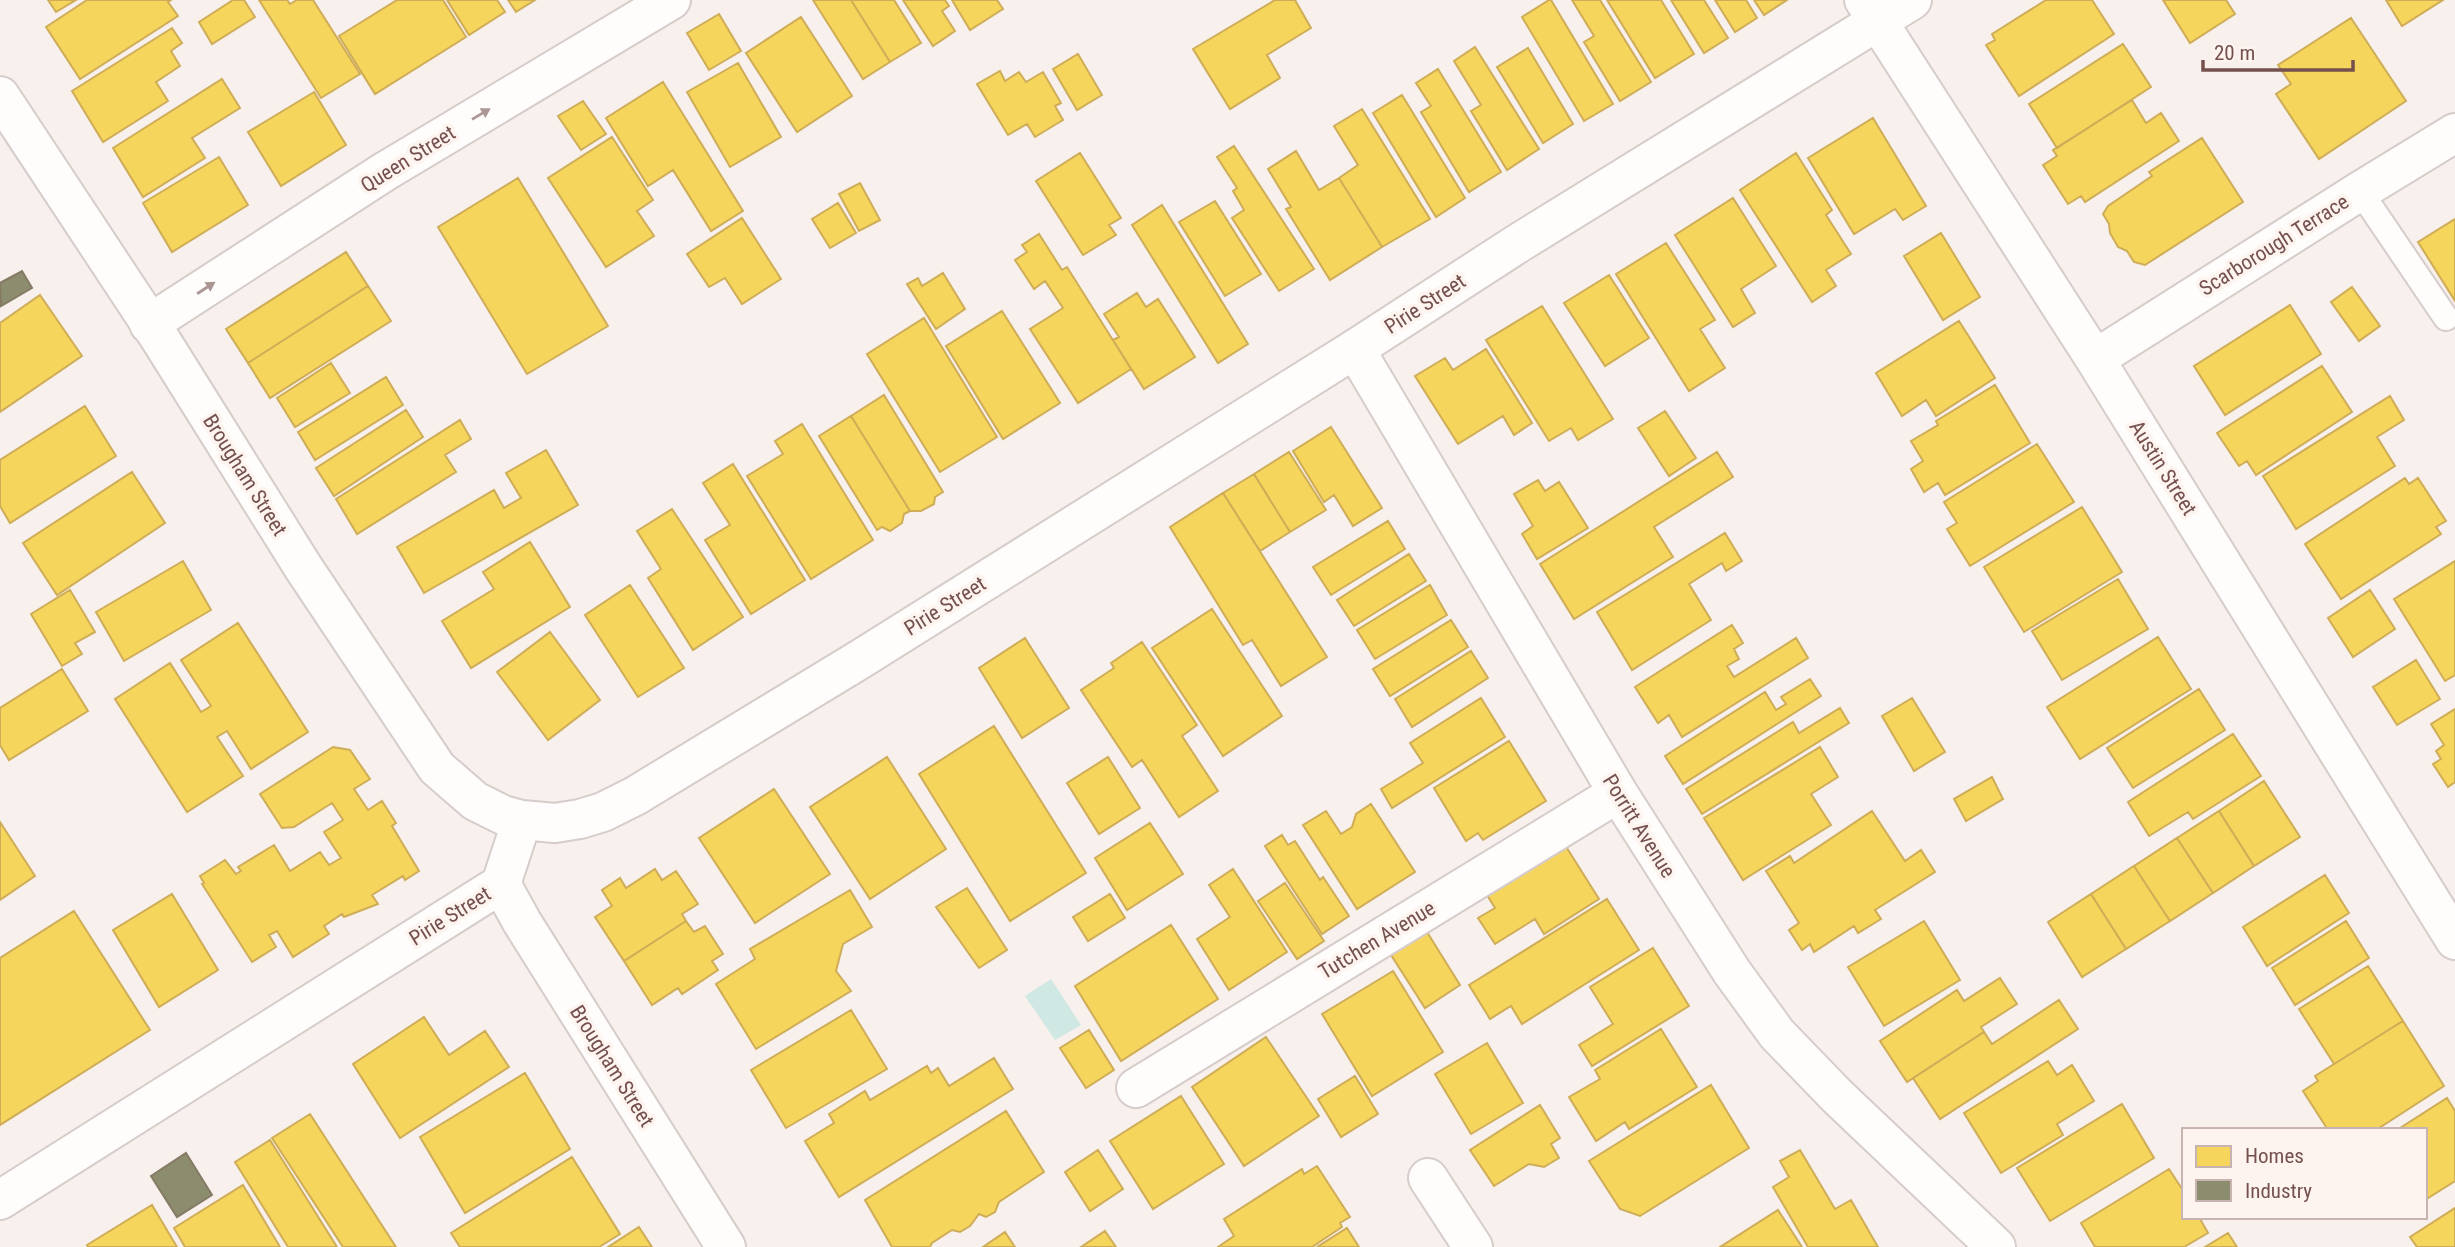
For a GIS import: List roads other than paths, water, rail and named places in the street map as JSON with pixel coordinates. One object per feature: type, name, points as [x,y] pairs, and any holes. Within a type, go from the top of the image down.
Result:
[{"type":"street","name":"Queen Street","points":[[149,324],[384,173],[671,0]]},
{"type":"street","name":"Pirie Street","points":[[0,1200],[500,884],[522,820],[555,823],[580,819],[603,812],[635,796],[859,660],[1355,349],[1871,10],[1912,0]]},
{"type":"street","name":"Austin Street","points":[[1871,10],[2095,359],[2455,940]]},
{"type":"street","name":"Brougham Street","points":[[0,96],[303,567],[437,768],[475,801],[503,815],[522,820]]},
{"type":"street","name":"Scarborough Terrace","points":[[2095,359],[2455,133]]},
{"type":"street","name":"Porritt Avenue","points":[[1355,349],[1618,793],[1732,972],[1777,1034],[1837,1096],[1996,1247]]},
{"type":"street","name":"Tutchen Avenue","points":[[1136,1088],[1618,793]]},
{"type":"street","name":"Brougham Street","points":[[500,884],[726,1247]]},
{"type":"street","points":[[1428,1178],[1473,1247]]},
{"type":"lane","points":[[2360,191],[2446,318]]},
{"type":"water","points":[[1051,979],[1081,1025],[1055,1040],[1025,996]]}]
